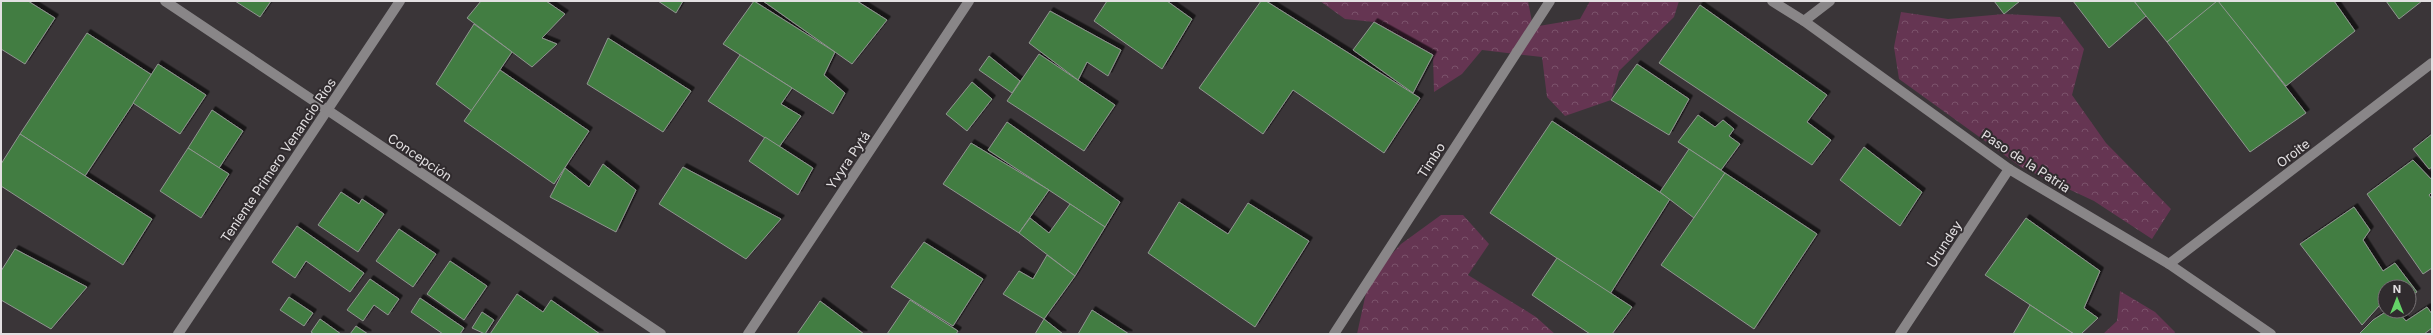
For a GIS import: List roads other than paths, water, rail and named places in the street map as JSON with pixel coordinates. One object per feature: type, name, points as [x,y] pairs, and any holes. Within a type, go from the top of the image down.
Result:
[{"type":"street","name":"Concepción","points":[[165,1],[661,334]]},
{"type":"street","name":"Teniente Primero Venancio Rios","points":[[178,334],[400,1]]},
{"type":"street","name":"Yvyra Pytá","points":[[748,334],[969,1]]},
{"type":"street","name":"Timbo","points":[[1334,334],[1550,1]]},
{"type":"street","name":"Paso de la Patria","points":[[1772,1],[1804,21],[2009,169],[2169,264],[2271,334]]},
{"type":"street","points":[[1804,21],[1830,1]]},
{"type":"street","name":"Oroite","points":[[2169,264],[2432,63]]},
{"type":"street","name":"Urundey","points":[[1900,334],[2009,169]]}]
